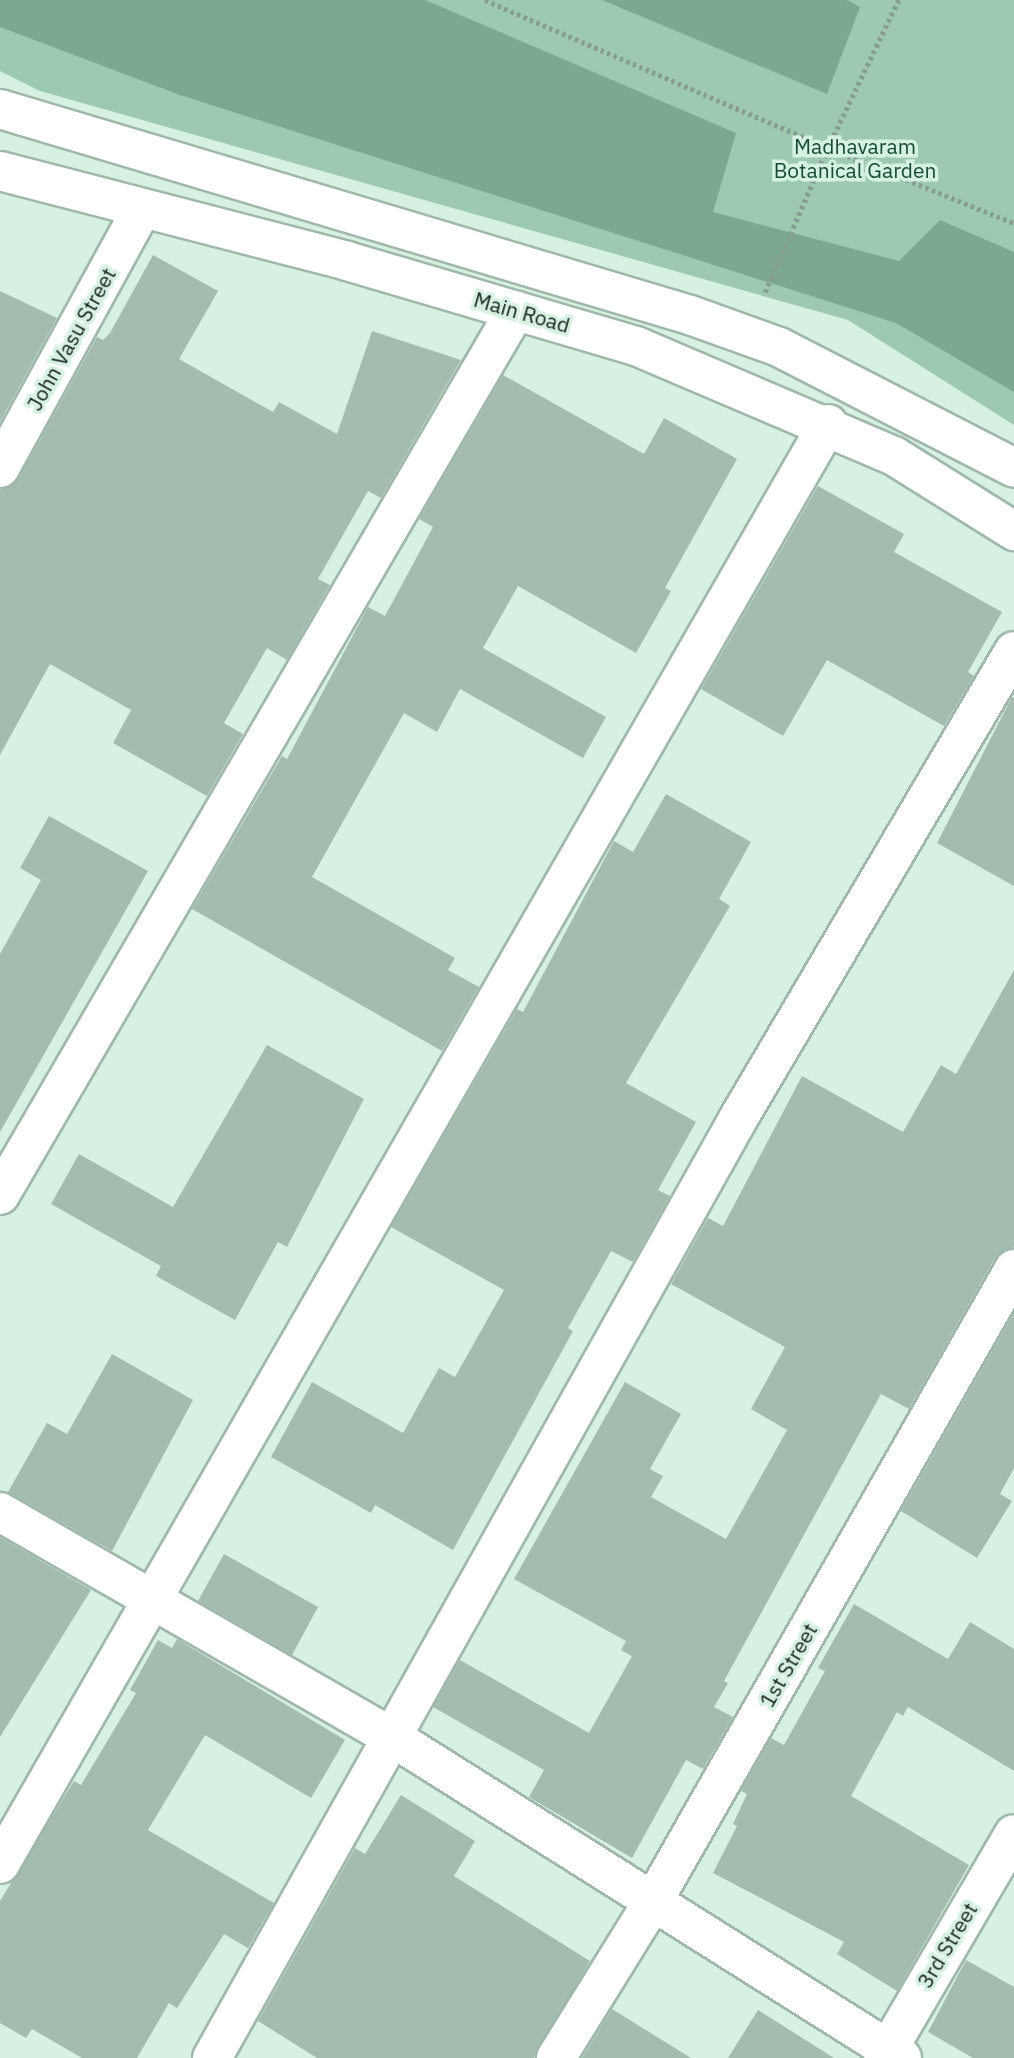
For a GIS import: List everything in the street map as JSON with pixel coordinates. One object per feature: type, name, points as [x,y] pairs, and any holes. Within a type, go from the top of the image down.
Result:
[{"type":"street","points":[[0,109],[779,347],[1014,468]]},
{"type":"street","name":"Main Road","points":[[0,171],[141,210],[347,261],[636,346],[828,424],[894,456],[1014,531]]},
{"type":"street","name":"John Vasu Street","points":[[0,468],[141,210]]},
{"type":"street","points":[[0,1195],[516,310]]},
{"type":"street","points":[[0,1864],[828,424]]},
{"type":"street","points":[[212,2058],[395,1739],[738,1119],[1014,651]]},
{"type":"street","name":"1st Street","points":[[556,2058],[652,1903],[1014,1269]]},
{"type":"street","points":[[0,1512],[395,1739],[891,2055]]},
{"type":"street","name":"3rd Street","points":[[891,2055],[1014,1834]]},
{"type":"path","points":[[485,0],[828,148],[1014,223]]},
{"type":"path","points":[[747,336],[828,148],[900,0]]},
{"type":"green space","name":"Madhavaram Botanical Garden","points":[[0,0],[1014,0],[1014,425],[848,320],[40,91],[0,71]]},
{"type":"shaded area","points":[[0,0],[425,0],[736,133],[713,212],[899,261],[940,220],[1014,252],[1014,392],[896,323],[180,95],[0,27]]},
{"type":"shaded area","points":[[602,0],[847,0],[860,7],[827,94]]},
{"type":"building","points":[[153,255],[218,291],[179,359],[273,412],[279,402],[337,434],[372,331],[461,360],[381,498],[368,491],[318,579],[330,585],[287,660],[267,648],[224,723],[243,734],[207,796],[113,743],[131,710],[50,664],[0,755],[0,490],[19,478],[97,337],[103,340],[110,333]]},
{"type":"building","points":[[0,291],[57,318],[0,422]]},
{"type":"building","points":[[503,375],[644,454],[664,418],[737,459],[665,588],[671,591],[636,653],[518,586],[483,648],[606,717],[583,758],[460,689],[437,732],[404,713],[312,877],[455,958],[448,970],[479,987],[442,1051],[192,909],[282,756],[287,759],[368,607],[385,616],[433,527],[419,519]]},
{"type":"building","points":[[818,486],[904,534],[894,552],[1002,612],[968,672],[974,676],[944,726],[827,660],[783,736],[701,689]]},
{"type":"building","points":[[1012,697],[1014,698],[1014,886],[937,843]]},
{"type":"building","points":[[666,794],[751,842],[719,899],[730,906],[626,1083],[696,1122],[658,1190],[670,1196],[633,1262],[611,1251],[568,1328],[573,1331],[453,1550],[375,1505],[371,1513],[271,1457],[312,1382],[403,1433],[439,1368],[455,1377],[504,1290],[391,1227],[517,1009],[523,1012],[614,841],[633,852]]},
{"type":"building","points":[[49,816],[148,871],[0,1132],[0,954],[41,880],[20,868]]},
{"type":"building","points":[[1014,970],[1014,1247],[995,1258],[909,1409],[881,1394],[724,1681],[728,1683],[714,1707],[733,1717],[703,1769],[686,1760],[632,1858],[529,1797],[544,1770],[433,1707],[460,1660],[589,1733],[632,1656],[621,1650],[626,1641],[514,1579],[625,1382],[681,1414],[650,1469],[663,1476],[651,1497],[726,1539],[787,1430],[751,1409],[785,1347],[671,1284],[708,1218],[723,1226],[802,1076],[903,1132],[941,1065],[956,1074]]},
{"type":"building","points":[[267,1045],[364,1099],[287,1247],[278,1242],[235,1320],[156,1276],[161,1266],[51,1204],[79,1154],[173,1207]]},
{"type":"building","points":[[1014,1313],[1014,1468],[1000,1494],[1012,1501],[977,1558],[901,1511]]},
{"type":"building","points":[[112,1354],[193,1400],[112,1551],[8,1492],[47,1423],[67,1434]]},
{"type":"building","points":[[0,1537],[91,1590],[0,1737]]},
{"type":"building","points":[[224,1554],[318,1607],[292,1655],[198,1601]]},
{"type":"building","points":[[854,1604],[948,1659],[970,1622],[1014,1649],[1014,1771],[908,1707],[903,1716],[897,1712],[851,1796],[969,1865],[897,1991],[837,1954],[844,1942],[713,1873],[737,1826],[733,1824],[747,1794],[741,1791],[771,1738],[784,1745],[825,1671],[818,1668]]},
{"type":"building","points":[[177,1639],[345,1740],[311,1798],[205,1735],[148,1830],[274,1903],[248,1948],[224,1934],[177,2008],[169,2003],[137,2058],[82,2058],[32,2029],[26,2038],[0,2023],[0,1901],[74,1781],[81,1785],[136,1693],[130,1690],[158,1640],[172,1648]]},
{"type":"building","points":[[401,1795],[475,1841],[454,1876],[590,1961],[534,2058],[317,2058],[258,2021],[355,1848],[365,1854]]},
{"type":"building","points":[[966,1960],[1014,1987],[1014,2058],[973,2058],[928,2032]]},
{"type":"building","points":[[612,2009],[691,2058],[582,2058]]},
{"type":"building","points":[[758,2010],[834,2058],[728,2058]]}]
